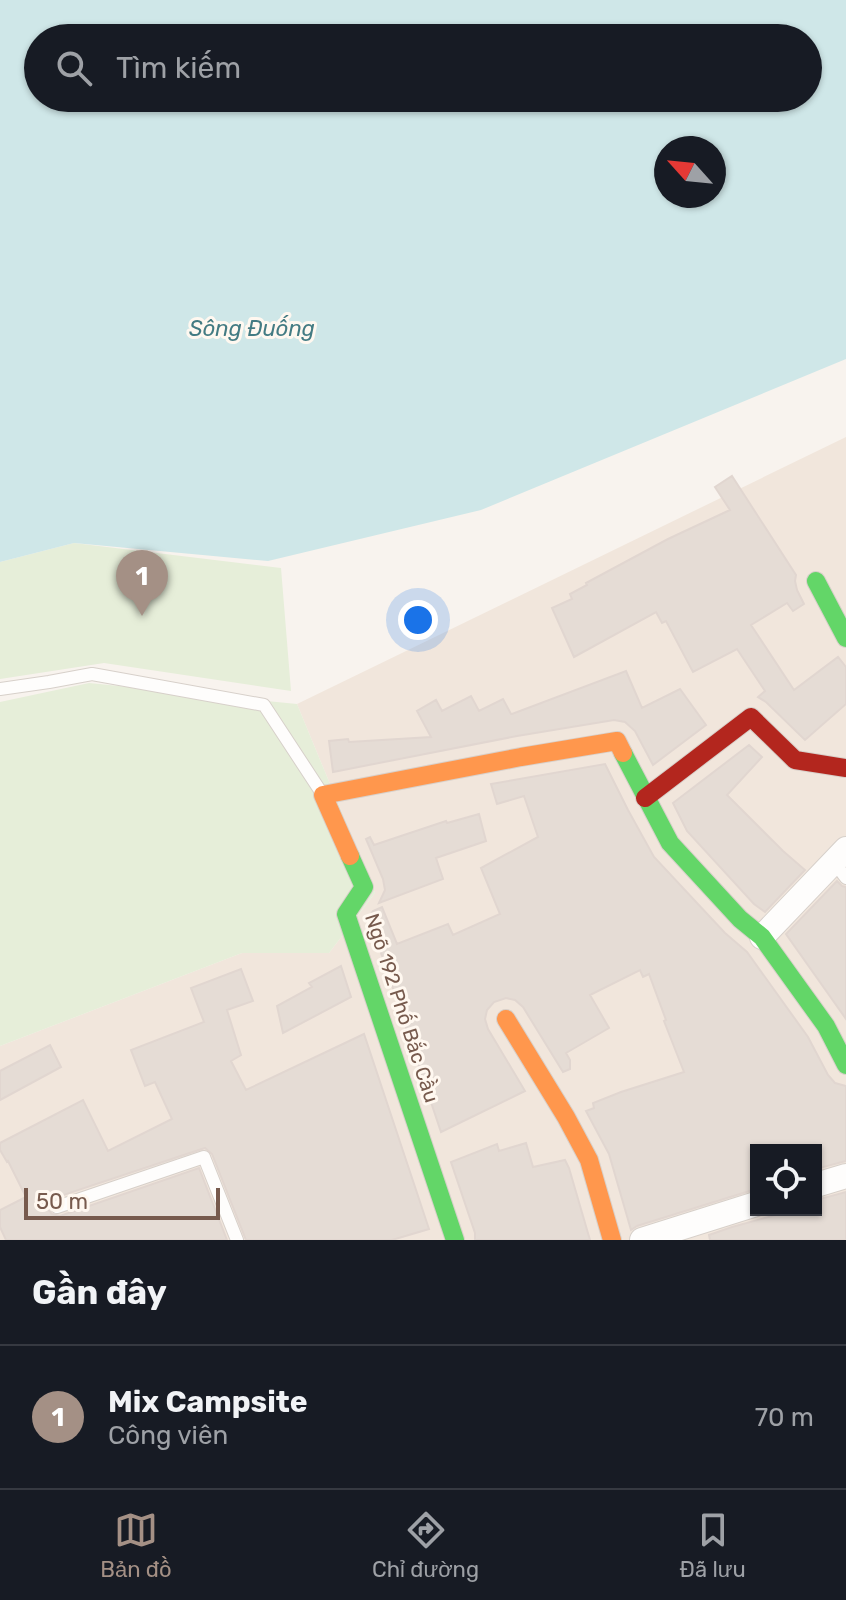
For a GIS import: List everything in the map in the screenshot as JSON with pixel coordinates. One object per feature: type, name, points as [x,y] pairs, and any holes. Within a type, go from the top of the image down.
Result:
[{"type":"street","points":[[816,581],[846,638]]},
{"type":"street","points":[[645,798],[751,717],[795,760],[846,768]]},
{"type":"street","points":[[323,795],[617,741],[670,843],[740,919],[762,937],[826,1026],[846,1065]]},
{"type":"street","name":"Ngõ 192 Phố Bắc Cầu","points":[[323,795],[364,887],[346,914],[455,1240]]},
{"type":"street","points":[[762,937],[842,863]]},
{"type":"street","points":[[506,1019],[589,1160],[612,1240]]},
{"type":"street","points":[[822,1183],[846,1176]]},
{"type":"street","points":[[642,1240],[750,1206]]},
{"type":"lane","points":[[0,689],[92,674],[264,705],[323,795]]},
{"type":"lane","points":[[57,1207],[204,1157],[237,1240]]},
{"type":"shaded area","points":[[846,437],[846,1240],[0,1240],[0,1046],[242,953],[329,953],[375,893],[297,704]]},
{"type":"green space","points":[[74,543],[281,568],[291,691],[104,663],[0,679],[0,562]]},
{"type":"green space","points":[[89,683],[297,704],[375,893],[329,953],[242,953],[0,1046],[0,702]]},
{"type":"water","name":"Sông Đuống","points":[[0,0],[846,0],[846,359],[481,510],[268,561],[74,543],[0,562]]},
{"type":"building","points":[[732,476],[796,575],[797,590],[804,604],[793,611],[787,603],[751,625],[794,690],[838,657],[846,667],[846,704],[805,740],[758,697],[765,691],[737,649],[693,672],[666,621],[662,623],[656,612],[574,657],[552,608],[572,599],[570,594],[586,583],[730,510],[715,487]]},
{"type":"building","points":[[626,671],[642,708],[680,689],[706,725],[653,765],[635,731],[625,722],[614,720],[333,772],[329,741],[431,737],[417,711],[436,700],[442,711],[471,696],[479,711],[503,699],[512,714]]},
{"type":"building","points":[[749,745],[762,757],[727,795],[805,870],[765,912],[687,831],[673,803]]},
{"type":"building","points":[[605,764],[654,857],[725,933],[747,952],[808,1037],[828,1075],[835,1083],[846,1086],[846,1161],[822,1167],[822,1144],[750,1144],[750,1191],[631,1230],[609,1154],[586,1111],[594,1108],[593,1103],[684,1072],[649,974],[643,977],[640,970],[590,995],[609,1028],[566,1053],[570,1069],[563,1072],[523,1007],[515,1000],[506,998],[494,1002],[487,1010],[485,1019],[488,1029],[525,1091],[441,1132],[369,917],[382,907],[397,944],[448,924],[453,935],[500,914],[481,868],[538,837],[524,796],[497,804],[491,784]]},
{"type":"building","points":[[479,814],[486,841],[436,858],[443,879],[379,903],[385,890],[383,879],[366,839],[370,837],[374,845],[446,821]]},
{"type":"building","points":[[837,881],[846,887],[846,1019],[786,934]]},
{"type":"building","points":[[341,966],[351,997],[283,1033],[277,1006],[312,987],[309,983]]},
{"type":"building","points":[[241,969],[253,1001],[227,1010],[241,1055],[231,1061],[246,1090],[364,1034],[429,1229],[392,1240],[246,1240],[212,1154],[205,1148],[54,1198],[48,1209],[60,1216],[199,1168],[227,1240],[6,1240],[0,1227],[0,1210],[26,1197],[0,1150],[0,1143],[83,1100],[108,1151],[172,1119],[155,1082],[145,1086],[131,1050],[204,1022],[191,988]]},
{"type":"building","points":[[50,1045],[61,1067],[0,1100],[0,1071]]},
{"type":"building","points":[[526,1143],[533,1167],[565,1160],[590,1240],[475,1240],[451,1162],[497,1144],[499,1151]]},
{"type":"building","points":[[846,1192],[846,1240],[710,1240],[709,1235],[772,1216],[822,1216],[822,1198]]},
{"type":"traffic: fast","points":[[816,581],[846,638]]},
{"type":"traffic: fast","points":[[623,753],[670,843],[740,919],[762,937],[826,1026],[846,1065]]},
{"type":"traffic: fast","points":[[350,856],[364,887],[346,914],[455,1240]]},
{"type":"traffic: slow","points":[[350,856],[323,795],[617,741],[623,753]]},
{"type":"traffic: slow","points":[[506,1019],[589,1160],[612,1240]]},
{"type":"traffic: jam","points":[[645,798],[751,717],[795,760],[846,768]]},
{"type":"place","name":"Mix Campsite","points":[[142,616]]}]
